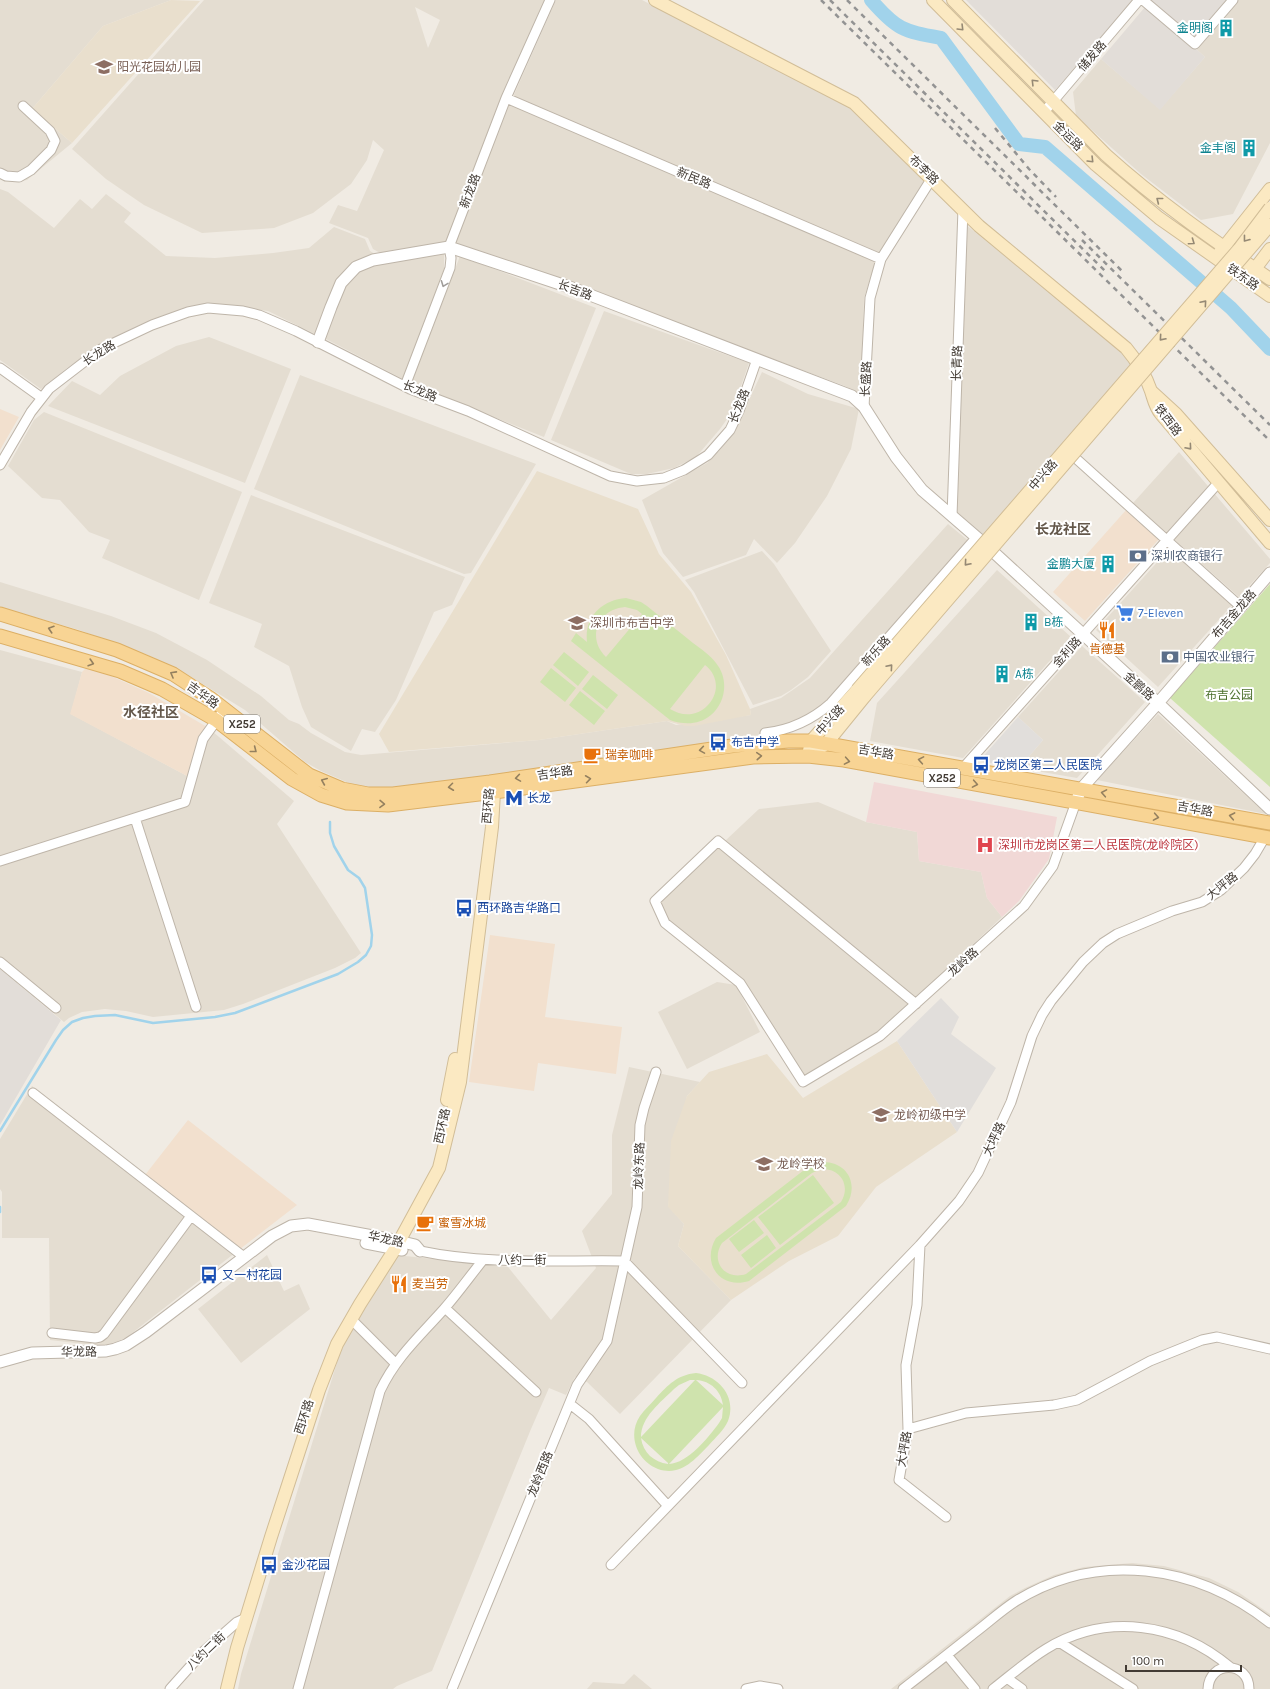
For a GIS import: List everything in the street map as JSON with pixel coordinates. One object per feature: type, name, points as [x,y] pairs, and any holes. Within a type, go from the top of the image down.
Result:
[{"type":"main road","name":"布李路","points":[[656,0],[854,103],[998,242],[1120,342],[1133,356],[1152,392]]},
{"type":"main road","name":"金运路","points":[[933,0],[1096,165],[1159,218],[1216,258]]},
{"type":"main road","name":"金运路","points":[[953,0],[1106,155],[1146,190],[1224,247]]},
{"type":"main road","points":[[1216,258],[1270,189]]},
{"type":"main road","name":"中兴路","points":[[808,756],[826,744],[861,693],[1239,248],[1270,208]]},
{"type":"main road","name":"中兴路","points":[[808,756],[811,742],[861,693],[1270,225]]},
{"type":"main road","name":"铁东路","points":[[1224,247],[1270,279]]},
{"type":"main road","points":[[1247,280],[1270,249]]},
{"type":"main road","name":"铁东路","points":[[1216,258],[1270,296]]},
{"type":"main road","name":"铁西路","points":[[1152,392],[1154,402],[1161,414],[1232,496],[1270,543]]},
{"type":"main road","name":"铁西路","points":[[1152,392],[1176,414],[1270,520]]},
{"type":"main road","points":[[1232,496],[1242,487]]},
{"type":"main road","name":"吉华路","points":[[0,614],[117,650],[173,674],[292,779],[321,795],[347,803],[388,805],[491,789],[732,746],[788,741],[826,744],[1270,823]]},
{"type":"main road","name":"吉华路","points":[[0,636],[120,671],[220,715]]},
{"type":"main road","name":"吉华路","points":[[491,789],[753,757],[808,756],[844,760],[1268,837]]},
{"type":"main road","name":"西环路","points":[[227,1689],[241,1620],[319,1390],[337,1344],[394,1245],[432,1166],[439,1144],[467,984],[491,789]]},
{"type":"main road","name":"西环路","points":[[219,1689],[313,1387],[332,1341],[362,1289],[394,1245]]},
{"type":"street","name":"新龙路","points":[[405,386],[450,268],[451,258],[449,247],[506,98],[550,0]]},
{"type":"street","name":"储发路","points":[[1044,112],[1139,0]]},
{"type":"street","points":[[1144,0],[1195,44],[1233,0]]},
{"type":"street","name":"新民路","points":[[506,98],[881,259]]},
{"type":"street","points":[[0,173],[6,176],[19,177],[31,170],[51,150],[55,141],[50,131],[22,106]]},
{"type":"street","name":"长盛路","points":[[932,178],[881,259],[870,298],[864,407],[896,457],[922,490],[983,544]]},
{"type":"street","name":"长青路","points":[[952,516],[963,209]]},
{"type":"street","name":"长吉路","points":[[318,342],[342,283],[356,267],[373,260],[449,247],[572,288],[757,359],[852,396],[864,407]]},
{"type":"street","name":"长龙路","points":[[0,465],[31,412],[49,389],[101,349],[152,325],[188,312],[208,308],[243,311],[259,315],[318,342],[405,386],[468,411],[610,476],[637,481],[664,478],[684,470],[708,455],[730,430],[739,411],[757,359]]},
{"type":"street","points":[[0,368],[42,398]]},
{"type":"street","points":[[983,544],[1071,454],[1141,370]]},
{"type":"street","points":[[983,544],[1141,370]]},
{"type":"street","points":[[1071,454],[1241,607]]},
{"type":"street","name":"金利路","points":[[963,768],[1220,482]]},
{"type":"street","name":"金鹏路","points":[[983,544],[1158,703],[1270,809]]},
{"type":"street","name":"新乐路","points":[[766,743],[765,733],[780,731],[812,718],[831,703],[983,544]]},
{"type":"street","name":"布吉金龙路","points":[[1076,802],[1081,789],[1158,703],[1270,573]]},
{"type":"street","points":[[0,861],[185,802],[203,739],[220,715]]},
{"type":"street","name":"龙岭路","points":[[916,1004],[718,842],[655,901],[665,923],[740,983],[803,1082],[880,1036],[916,1004],[1024,906],[1053,866],[1076,802]]},
{"type":"street","points":[[135,818],[196,1007]]},
{"type":"street","name":"大坪路","points":[[946,1517],[899,1480],[908,1429],[906,1365],[918,1304],[920,1246],[959,1201],[978,1173],[1011,1102],[1032,1036],[1045,1010],[1083,962],[1103,942],[1117,934],[1165,914],[1202,902],[1221,890],[1244,868],[1268,837]]},
{"type":"street","points":[[0,962],[56,1008]]},
{"type":"street","name":"龙岭东路","points":[[624,1261],[637,1207],[640,1125],[656,1072]]},
{"type":"street","points":[[33,1092],[244,1257]]},
{"type":"street","points":[[52,1334],[100,1338],[191,1216]]},
{"type":"street","name":"华龙路","points":[[0,1362],[30,1354],[106,1351],[126,1345],[146,1332],[277,1233],[291,1226],[300,1224],[316,1225],[394,1245]]},
{"type":"street","name":"华龙路","points":[[0,1367],[32,1359],[106,1358],[127,1352],[150,1337],[276,1240],[295,1232],[314,1231],[394,1245],[415,1246],[420,1251]]},
{"type":"street","points":[[611,1565],[920,1246]]},
{"type":"street","name":"八约一街","points":[[420,1251],[444,1256],[483,1260],[624,1261]]},
{"type":"street","points":[[298,1689],[380,1391],[395,1363],[445,1308],[483,1260]]},
{"type":"street","points":[[624,1261],[742,1383]]},
{"type":"street","name":"龙岭西路","points":[[452,1689],[577,1385],[607,1341],[624,1261]]},
{"type":"street","points":[[445,1308],[536,1392]]},
{"type":"street","points":[[351,1319],[395,1363]]},
{"type":"street","points":[[908,1429],[966,1413],[1054,1405],[1077,1400],[1150,1361],[1202,1340],[1217,1337],[1270,1349]]},
{"type":"street","points":[[570,1404],[589,1419],[668,1506]]},
{"type":"street","points":[[903,1689],[1014,1602],[1028,1594],[1056,1582],[1101,1572],[1147,1571],[1192,1580],[1234,1599],[1270,1624]]},
{"type":"street","name":"八约二街","points":[[170,1689],[204,1651],[241,1620]]},
{"type":"street","points":[[993,1689],[1036,1656],[1059,1642],[1083,1632],[1109,1627],[1148,1628],[1174,1634],[1198,1644],[1230,1667],[1243,1673],[1247,1680],[1249,1689]]},
{"type":"street","points":[[1059,1642],[1133,1689]]},
{"type":"street","points":[[947,1655],[975,1689]]},
{"type":"street","points":[[1208,1689],[1209,1681],[1212,1675],[1223,1668],[1230,1667]]},
{"type":"street","points":[[1007,1678],[1020,1689]]},
{"type":"street","points":[[746,1689],[767,1686],[778,1689]]},
{"type":"shaded area","points":[[0,0],[171,0],[103,26],[32,109],[72,143],[27,180],[15,182],[0,177]]},
{"type":"shaded area","name":"阳光花园幼儿园","points":[[171,0],[200,1],[72,143],[32,109],[103,26]]},
{"type":"shaded area","points":[[204,0],[546,0],[446,243],[382,254],[373,249],[368,238],[329,223],[338,205],[357,211],[384,150],[373,140],[367,160],[351,184],[313,213],[274,228],[202,233],[144,205],[106,179],[72,149]],"holes":[[[415,7],[440,20],[428,48]]]},
{"type":"shaded area","points":[[556,0],[642,0],[855,109],[927,178],[880,253],[513,97]]},
{"type":"shaded area","points":[[966,0],[1133,0],[1055,90]]},
{"type":"shaded area","points":[[1151,0],[1236,0],[1195,48],[1205,57],[1160,110],[1101,59]]},
{"type":"shaded area","points":[[1236,0],[1270,0],[1270,143],[1233,214],[1201,220],[1141,174],[1076,116],[1073,92],[1101,59],[1160,109],[1205,57],[1195,48]]},
{"type":"shaded area","points":[[509,104],[876,260],[864,298],[861,394],[845,386],[690,328],[455,243]]},
{"type":"shaded area","points":[[0,189],[8,192],[54,228],[80,199],[92,209],[106,194],[131,213],[124,222],[166,256],[215,258],[309,248],[334,227],[365,239],[370,251],[378,256],[354,262],[341,274],[315,334],[268,311],[218,304],[180,310],[113,338],[67,368],[41,389],[0,360]]},
{"type":"shaded area","points":[[965,224],[1128,356],[1134,363],[982,537],[956,515]]},
{"type":"shaded area","points":[[444,253],[444,269],[403,379],[324,338],[344,287],[356,273],[385,261]]},
{"type":"shaded area","points":[[460,256],[596,308],[544,437],[411,384]]},
{"type":"shaded area","points":[[604,311],[749,363],[732,412],[720,429],[696,457],[674,468],[647,474],[631,474],[551,440]]},
{"type":"shaded area","points":[[209,337],[291,369],[245,483],[48,406],[72,381],[100,395],[120,376],[176,346]]},
{"type":"shaded area","points":[[762,372],[808,394],[859,409],[851,449],[827,496],[795,543],[777,563],[754,539],[746,555],[683,577],[663,553],[642,500],[707,463],[719,451],[733,434]]},
{"type":"shaded area","points":[[300,375],[536,464],[471,573],[464,574],[254,489]]},
{"type":"shaded area","points":[[0,409],[19,417],[0,450]]},
{"type":"shaded area","points":[[44,412],[242,492],[199,600],[102,558],[110,540],[89,532],[60,500],[42,498],[8,466],[34,420]]},
{"type":"shaded area","points":[[1179,452],[1270,559],[1270,563],[1239,597],[1133,503]]},
{"type":"shaded area","name":"深圳市布吉中学","points":[[537,471],[638,509],[659,554],[691,592],[726,655],[750,709],[751,715],[694,726],[685,726],[667,721],[539,740],[389,752],[379,734]]},
{"type":"shaded area","points":[[251,495],[465,577],[452,605],[434,612],[396,700],[375,732],[362,729],[351,751],[311,727],[302,707],[289,666],[254,647],[262,624],[209,603]]},
{"type":"shaded area","name":"金鹏大厦","points":[[1127,509],[1160,538],[1085,621],[1053,592]]},
{"type":"shaded area","points":[[948,524],[970,542],[828,702],[812,714],[780,728],[764,731],[759,735],[414,789],[373,790],[351,784],[321,771],[305,762],[245,710],[183,672],[145,654],[79,630],[0,607],[0,582],[111,616],[156,633],[207,660],[261,696],[289,720],[299,724],[311,733],[345,752],[361,755],[539,740],[667,721],[676,725],[751,715],[750,709],[781,698],[810,678]]},
{"type":"shaded area","points":[[1170,548],[1233,604],[1158,687],[1096,630]]},
{"type":"shaded area","points":[[762,551],[774,564],[831,651],[808,677],[791,690],[781,696],[753,705],[694,592],[685,580]]},
{"type":"shaded area","points":[[997,570],[1071,637],[963,758],[870,741],[877,703]]},
{"type":"shaded area","points":[[1082,646],[1145,702],[1077,778],[1019,768],[1043,740],[1018,717]]},
{"type":"shaded area","points":[[0,650],[82,672],[71,714],[189,777],[182,800],[0,857]]},
{"type":"shaded area","points":[[86,668],[102,672],[149,693],[207,727],[189,777],[70,714],[82,672]]},
{"type":"shaded area","points":[[1158,714],[1266,814],[1097,780]]},
{"type":"shaded area","points":[[1018,717],[1043,740],[1019,768],[979,761]]},
{"type":"shaded area","points":[[212,731],[294,801],[277,824],[361,953],[355,958],[335,968],[224,1010],[153,1017],[126,1011],[105,1009],[82,1012],[64,1022],[0,969],[0,864],[188,805],[206,741]]},
{"type":"shaded area","name":"深圳市龙岗区第二人民医院(龙岭院区)","points":[[874,782],[1057,817],[1049,859],[1019,901],[1002,917],[987,898],[981,872],[919,861],[917,832],[866,822]]},
{"type":"shaded area","points":[[818,802],[866,822],[917,832],[919,861],[981,872],[987,898],[1002,917],[913,1001],[877,1032],[805,1076],[744,980],[669,920],[660,902],[759,809]]},
{"type":"shaded area","points":[[490,935],[555,944],[545,1017],[622,1027],[616,1074],[538,1063],[534,1091],[469,1082]]},
{"type":"shaded area","points":[[0,969],[61,1020],[0,1125]]},
{"type":"shaded area","points":[[717,982],[736,985],[760,1032],[687,1069],[658,1012]]},
{"type":"shaded area","points":[[941,998],[959,1017],[951,1034],[996,1068],[957,1132],[897,1041]]},
{"type":"shaded area","name":"龙岭学校","points":[[897,1041],[957,1132],[876,1187],[838,1236],[789,1261],[731,1300],[678,1246],[684,1224],[668,1207],[671,1141],[687,1096],[709,1072],[767,1054],[803,1098]]},
{"type":"shaded area","points":[[629,1067],[700,1082],[687,1096],[668,1206],[684,1224],[678,1246],[731,1300],[620,1414],[587,1382],[575,1377],[566,1395],[549,1388],[432,1671],[393,1689],[238,1689],[241,1674],[339,1356],[350,1331],[396,1255],[508,1267],[551,1320],[596,1268],[582,1231],[612,1194],[612,1135]]},
{"type":"shaded area","name":"又一村花园","points":[[32,1086],[240,1249],[127,1337],[116,1342],[104,1345],[92,1345],[50,1340],[49,1238],[2,1238],[0,1139]]},
{"type":"shaded area","points":[[188,1120],[297,1205],[240,1249],[145,1175]]},
{"type":"shaded area","points":[[267,1255],[284,1291],[299,1284],[310,1309],[241,1363],[198,1309]]},
{"type":"shaded area","points":[[1132,1563],[1164,1566],[1209,1578],[1238,1592],[1270,1614],[1270,1689],[891,1689],[1010,1596],[1025,1588],[1054,1575],[1084,1567]]},
{"type":"shaded area","points":[[634,1674],[652,1689],[587,1689],[593,1682],[624,1684]]},
{"type":"green space","name":"布吉公园","points":[[1270,584],[1270,787],[1170,698]]},
{"type":"green space","points":[[626,598],[641,602],[705,652],[716,663],[723,676],[724,690],[720,704],[711,715],[702,721],[691,723],[681,723],[670,720],[571,641],[576,633],[587,642],[588,625],[596,611],[609,602]],"holes":[[[625,607],[637,610],[642,614],[606,657],[600,649],[597,641],[596,633],[598,626],[608,613]],[[705,665],[713,674],[716,684],[715,694],[710,703],[703,710],[693,714],[682,714],[670,709]]]},
{"type":"green space","points":[[564,652],[589,672],[578,686],[553,665]]},
{"type":"green space","points":[[551,668],[576,688],[565,702],[540,682]]},
{"type":"green space","points":[[593,675],[618,695],[607,709],[582,689]]},
{"type":"green space","points":[[580,691],[605,711],[594,725],[569,705]]},
{"type":"green space","points":[[820,1162],[829,1162],[844,1169],[851,1182],[852,1190],[846,1206],[749,1281],[739,1283],[730,1282],[722,1278],[712,1265],[712,1247],[716,1238],[808,1167]],"holes":[[[821,1169],[828,1169],[839,1175],[844,1184],[845,1190],[841,1202],[746,1274],[732,1275],[722,1268],[719,1263],[718,1256],[722,1243],[812,1173]]]},
{"type":"green space","points":[[813,1175],[834,1203],[780,1245],[758,1217]]},
{"type":"green space","points":[[754,1220],[764,1233],[739,1252],[729,1239]]},
{"type":"green space","points":[[767,1235],[776,1248],[751,1268],[741,1255]]},
{"type":"green space","points":[[696,1373],[712,1378],[724,1389],[730,1404],[728,1421],[709,1445],[693,1461],[681,1469],[674,1471],[658,1469],[644,1460],[636,1447],[634,1431],[636,1423],[643,1412],[660,1393],[673,1381],[689,1374]],"holes":[[[690,1380],[695,1380],[641,1437],[644,1423],[648,1416],[679,1385]],[[696,1380],[706,1382],[718,1391],[723,1405]],[[723,1407],[722,1418],[719,1423],[697,1449],[676,1463],[669,1464]],[[641,1438],[668,1464],[658,1461],[650,1456],[642,1443]]]},
{"type":"waterway","points":[[871,0],[888,18],[902,28],[941,38],[1019,144],[1045,147],[1231,308],[1270,349]]},
{"type":"waterway","points":[[0,1131],[56,1040],[63,1030],[72,1022],[95,1016],[115,1015],[153,1023],[215,1017],[235,1013],[338,974],[358,962],[366,955],[371,946],[372,935],[365,888],[359,878],[348,870],[334,846],[330,833],[330,822]]},
{"type":"waterway","points":[[0,1207],[0,1212]]},
{"type":"railway","points":[[821,0],[1270,441]]},
{"type":"railway","points":[[830,0],[1105,271]]},
{"type":"railway","points":[[847,0],[1123,272]]},
{"type":"railway","points":[[995,128],[1029,169],[1056,197]]},
{"type":"railway","points":[[1082,240],[1270,425]]},
{"type":"place","name":"金明阁","points":[[1226,28]]},
{"type":"place","name":"阳光花园幼儿园","points":[[104,67]]},
{"type":"place","name":"金丰阁","points":[[1249,148]]},
{"type":"place","name":"深圳农商银行","points":[[1138,556]]},
{"type":"place","name":"金鹏大厦","points":[[1108,564]]},
{"type":"place","name":"7-Eleven","points":[[1125,613]]},
{"type":"place","name":"B栋","points":[[1031,622]]},
{"type":"place","name":"深圳市布吉中学","points":[[577,623]]},
{"type":"place","name":"肯德基","points":[[1107,630]]},
{"type":"place","name":"中国农业银行","points":[[1170,657]]},
{"type":"place","name":"A栋","points":[[1002,674]]},
{"type":"place","name":"布吉中学","points":[[718,742]]},
{"type":"place","name":"瑞幸咖啡","points":[[592,755]]},
{"type":"place","name":"龙岗区第二人民医院","points":[[981,765]]},
{"type":"place","name":"长龙","points":[[514,798]]},
{"type":"place","name":"深圳市龙岗区第二人民医院(龙岭院区)","points":[[985,845]]},
{"type":"place","name":"西环路吉华路口","points":[[464,908]]},
{"type":"place","name":"龙岭初级中学","points":[[881,1115]]},
{"type":"place","name":"龙岭学校","points":[[764,1164]]},
{"type":"place","name":"蜜雪冰城","points":[[425,1223]]},
{"type":"place","name":"又一村花园","points":[[209,1275]]},
{"type":"place","name":"麦当劳","points":[[399,1284]]},
{"type":"place","name":"金沙花园","points":[[269,1565]]},
{"type":"district","name":"长龙社区","points":[[1063,529]]},
{"type":"district","name":"水径社区","points":[[151,712]]}]
